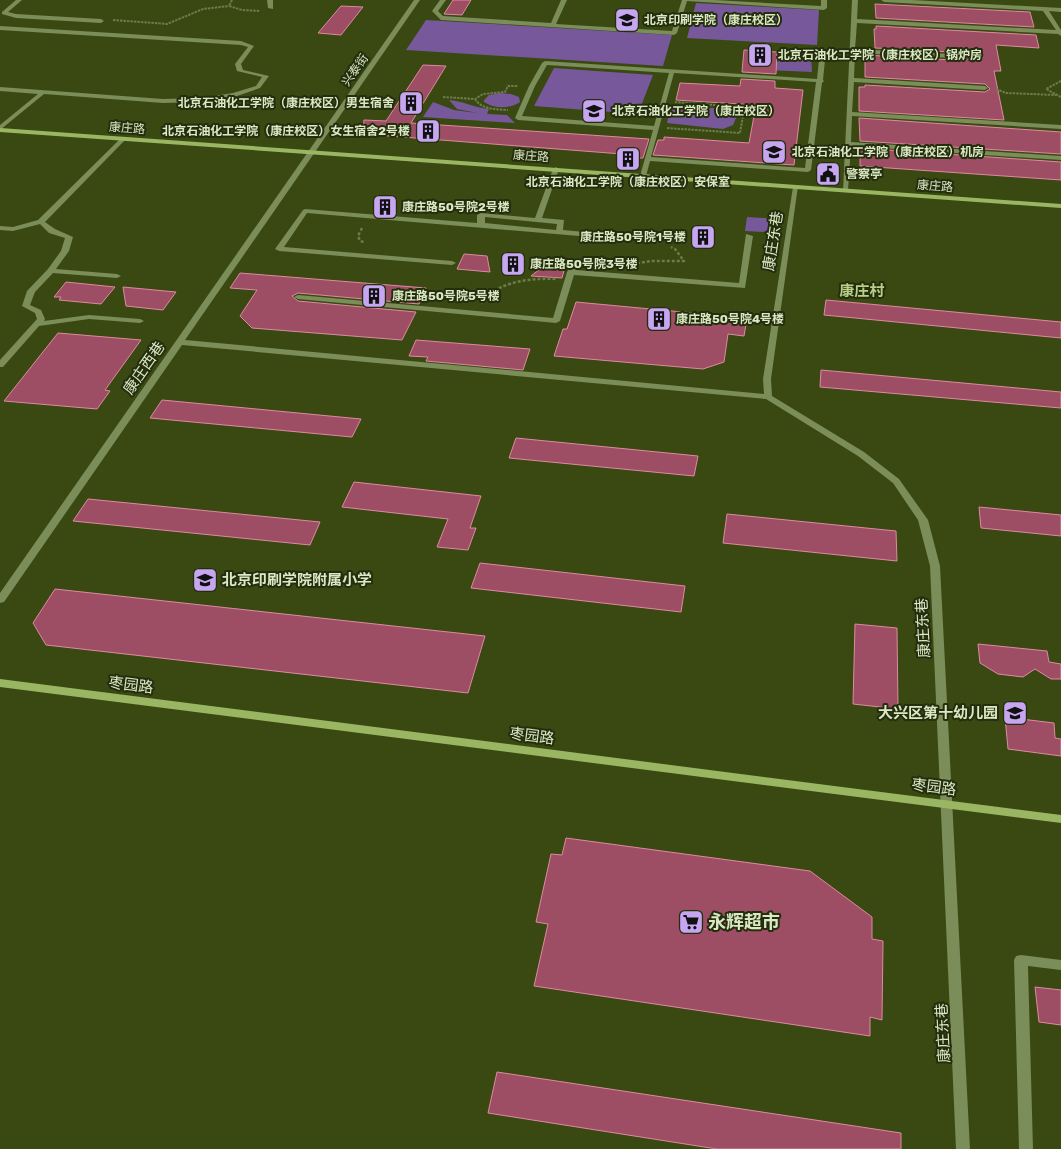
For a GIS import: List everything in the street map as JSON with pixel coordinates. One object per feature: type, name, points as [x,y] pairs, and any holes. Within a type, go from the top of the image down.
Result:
[{"type":"street","points":[[20,0],[4,13],[16,16],[104,20]]},
{"type":"street","points":[[270,0],[271,8]]},
{"type":"street","name":"兴泰街","points":[[311,152],[417,0]]},
{"type":"street","points":[[443,0],[435,11],[441,18],[674,33],[684,0]]},
{"type":"street","points":[[553,25],[564,0]]},
{"type":"street","points":[[688,0],[796,3],[824,8],[824,0]]},
{"type":"street","points":[[845,190],[855,0]]},
{"type":"street","points":[[884,0],[1061,10]]},
{"type":"street","points":[[1045,9],[1060,33]]},
{"type":"street","points":[[854,21],[1060,33]]},
{"type":"street","points":[[0,28],[241,43],[251,46],[238,64],[240,71],[266,76],[258,87],[234,95],[201,100],[163,101],[0,89]]},
{"type":"street","points":[[853,51],[952,56]]},
{"type":"street","points":[[648,159],[808,170],[821,80],[822,60]]},
{"type":"street","points":[[657,128],[518,118],[531,87],[546,63],[821,80]]},
{"type":"street","points":[[644,176],[672,71]]},
{"type":"street","points":[[851,80],[986,88]]},
{"type":"street","points":[[0,129],[42,93]]},
{"type":"street","points":[[849,114],[1061,127]]},
{"type":"street","name":"康庄路","points":[[0,129],[1061,206]]},
{"type":"street","points":[[0,228],[13,229],[41,222],[123,139]]},
{"type":"street","points":[[848,144],[1061,158]]},
{"type":"street","name":"康庄西巷","points":[[0,600],[311,152]]},
{"type":"street","points":[[538,220],[556,170]]},
{"type":"street","name":"康庄东巷","points":[[796,187],[767,379],[768,397],[861,454],[896,481],[923,520],[934,566],[948,804],[964,1149]]},
{"type":"street","points":[[452,263],[279,249],[305,211],[659,241]]},
{"type":"street","points":[[481,225],[482,215],[561,222],[560,232]]},
{"type":"street","points":[[0,365],[41,320],[38,312],[26,306],[31,291],[51,272],[65,251],[69,237],[52,230],[41,222]]},
{"type":"street","points":[[570,276],[742,286],[749,236]]},
{"type":"street","points":[[298,297],[556,321],[570,276],[579,260]]},
{"type":"street","points":[[51,272],[117,276]]},
{"type":"street","points":[[36,324],[89,317],[140,322]]},
{"type":"street","points":[[179,342],[768,397]]},
{"type":"street","name":"枣园路","points":[[0,683],[1061,819]]},
{"type":"street","points":[[1026,1149],[1020,960],[1061,966]]},
{"type":"path","points":[[229,6],[232,0]]},
{"type":"path","points":[[104,20],[167,24],[203,9],[229,6],[242,10],[259,11],[271,8]]},
{"type":"path","points":[[1061,81],[1046,89],[1061,97]]},
{"type":"path","points":[[443,97],[475,99],[483,94],[505,92],[508,86],[531,87]]},
{"type":"path","points":[[986,88],[1006,93],[1056,95]]},
{"type":"path","points":[[475,99],[478,104],[486,108],[521,110]]},
{"type":"path","points":[[657,128],[740,133],[744,110],[740,107],[664,102]]},
{"type":"path","points":[[367,226],[361,228],[358,236],[360,241],[367,243]]},
{"type":"path","points":[[628,266],[640,261],[665,262],[684,260],[675,249],[659,241]]},
{"type":"path","points":[[484,305],[481,300],[487,294],[514,282],[570,276]]},
{"type":"shaded area","points":[[696,3],[819,10],[817,45],[687,38]]},
{"type":"shaded area","points":[[426,20],[672,35],[663,66],[406,50]]},
{"type":"shaded area","points":[[794,51],[811,52],[812,72],[768,70],[769,61],[778,62],[792,58]]},
{"type":"shaded area","points":[[554,68],[653,75],[638,114],[534,106]]},
{"type":"shaded area","points":[[500,93],[519,97],[520,102],[512,106],[502,107],[492,106],[484,102],[489,95]]},
{"type":"shaded area","points":[[449,100],[489,109],[487,114],[507,115],[515,123],[423,117],[433,102],[454,110],[477,113],[457,109]]},
{"type":"shaded area","points":[[671,105],[726,109],[734,111],[737,116],[733,125],[723,129],[667,123]]},
{"type":"shaded area","points":[[747,217],[770,220],[769,230],[763,232],[745,231]]},
{"type":"building","points":[[453,0],[471,0],[462,15],[444,14]]},
{"type":"building","points":[[875,4],[1030,12],[1034,27],[876,18]]},
{"type":"building","points":[[341,6],[363,7],[341,35],[318,33]]},
{"type":"building","points":[[876,26],[1036,35],[1039,48],[996,45],[1001,71],[994,71],[1004,120],[859,111],[859,87],[865,87],[865,85],[985,92],[990,89],[985,84],[865,77],[865,55],[952,60],[957,57],[952,52],[875,48],[874,29],[876,29]]},
{"type":"building","points":[[744,50],[777,52],[776,74],[742,72]]},
{"type":"building","points":[[423,65],[446,66],[411,123],[649,139],[643,158],[637,158],[636,161],[619,160],[622,154],[363,134],[364,120],[386,121]]},
{"type":"building","points":[[741,79],[775,81],[775,88],[803,90],[794,165],[653,155],[658,140],[664,140],[664,137],[749,143],[756,105],[676,100],[680,83],[740,86]]},
{"type":"building","points":[[859,118],[1061,132],[1061,154],[860,141]]},
{"type":"building","points":[[860,148],[1061,162],[1061,180],[860,166]]},
{"type":"building","points":[[464,254],[487,256],[490,272],[457,269]]},
{"type":"building","points":[[553,259],[567,260],[562,278],[531,276]]},
{"type":"building","points":[[240,273],[426,288],[419,304],[298,293],[292,296],[298,301],[416,312],[402,340],[252,328],[240,316],[257,290],[230,288]]},
{"type":"building","points":[[66,282],[115,287],[101,304],[59,300],[61,297],[54,297]]},
{"type":"building","points":[[123,287],[176,292],[163,310],[126,306]]},
{"type":"building","points":[[826,300],[1061,322],[1061,338],[824,315]]},
{"type":"building","points":[[576,302],[747,318],[744,336],[728,334],[724,362],[703,369],[554,356],[563,329],[567,329]]},
{"type":"building","points":[[58,333],[141,340],[105,390],[110,391],[97,409],[4,401]]},
{"type":"building","points":[[416,340],[530,349],[523,370],[426,361],[428,357],[409,356]]},
{"type":"building","points":[[821,370],[1061,392],[1061,408],[820,387]]},
{"type":"building","points":[[162,400],[361,419],[352,437],[150,418]]},
{"type":"building","points":[[516,438],[698,456],[694,476],[509,458]]},
{"type":"building","points":[[354,482],[481,496],[470,528],[476,528],[468,550],[437,547],[448,519],[342,507]]},
{"type":"building","points":[[88,499],[320,522],[310,545],[73,521]]},
{"type":"building","points":[[979,507],[1061,515],[1061,536],[981,528]]},
{"type":"building","points":[[727,514],[896,531],[897,561],[723,543]]},
{"type":"building","points":[[480,563],[685,586],[681,612],[471,588]]},
{"type":"building","points":[[55,589],[485,636],[468,693],[46,645],[33,623]]},
{"type":"building","points":[[855,624],[897,628],[898,709],[853,704]]},
{"type":"building","points":[[978,644],[1047,651],[1049,662],[1061,664],[1061,679],[1051,679],[1035,669],[1023,677],[998,674],[980,663]]},
{"type":"building","name":"大兴区第十幼儿园","points":[[1005,717],[1054,723],[1055,738],[1061,739],[1061,756],[1008,749]]},
{"type":"building","points":[[566,838],[810,871],[872,917],[872,939],[883,941],[882,1020],[870,1017],[870,1036],[534,986],[548,924],[536,922],[551,854],[562,855]]},
{"type":"building","points":[[1035,987],[1061,990],[1061,1025],[1039,1022]]},
{"type":"building","points":[[497,1072],[901,1133],[901,1149],[717,1149],[488,1113]]},
{"type":"place","name":"北京印刷学院（康庄校区）","points":[[627,20]]},
{"type":"place","name":"北京石油化工学院（康庄校区）锅炉房","points":[[760,55]]},
{"type":"place","name":"北京石油化工学院（康庄校区）男生宿舍","points":[[411,103]]},
{"type":"place","name":"北京石油化工学院（康庄校区）","points":[[594,111]]},
{"type":"place","name":"北京石油化工学院（康庄校区）女生宿舍2号楼","points":[[428,131]]},
{"type":"place","name":"北京石油化工学院（康庄校区）机房","points":[[774,152]]},
{"type":"place","name":"北京石油化工学院（康庄校区）安保室","points":[[628,159]]},
{"type":"place","name":"警察亭","points":[[828,174]]},
{"type":"place","name":"康庄路50号院2号楼","points":[[385,207]]},
{"type":"place","name":"康庄路50号院1号楼","points":[[703,237]]},
{"type":"place","name":"康庄路50号院3号楼","points":[[513,264]]},
{"type":"place","name":"康庄路50号院5号楼","points":[[374,296]]},
{"type":"place","name":"康庄路50号院4号楼","points":[[659,319]]},
{"type":"place","name":"北京印刷学院附属小学","points":[[205,580]]},
{"type":"place","name":"大兴区第十幼儿园","points":[[1015,713]]},
{"type":"place","name":"永辉超市","points":[[691,922]]},
{"type":"district","name":"康庄村","points":[[862,291]]}]
